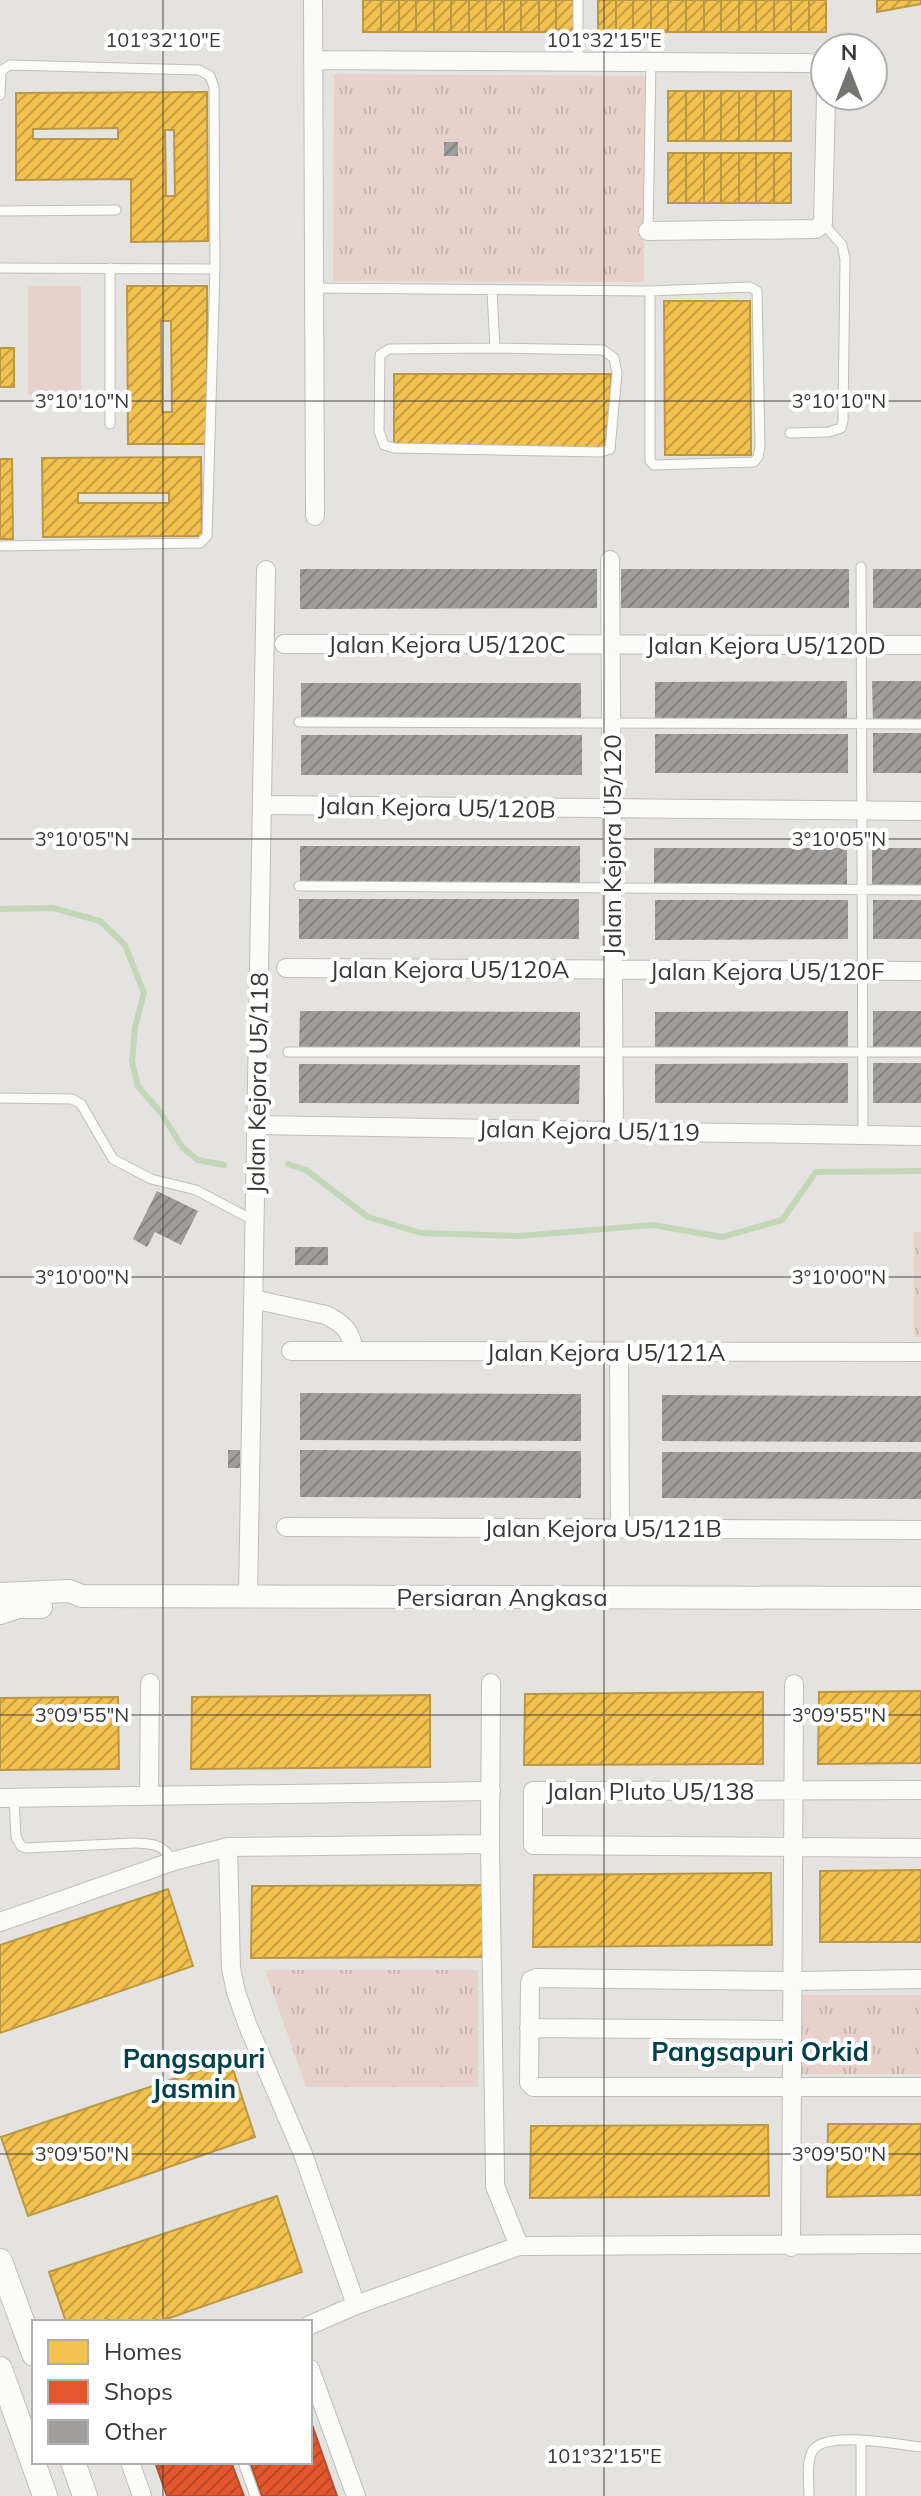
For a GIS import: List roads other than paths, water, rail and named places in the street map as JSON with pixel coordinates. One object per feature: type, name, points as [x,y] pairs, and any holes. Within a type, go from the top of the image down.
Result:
[{"type":"main road","points":[[0,2261],[32,2349]]},
{"type":"main road","points":[[0,2369],[28,2426]]},
{"type":"main road","points":[[37,2464],[45,2496]]},
{"type":"main road","points":[[74,2464],[85,2496]]},
{"type":"street","points":[[313,0],[315,516]]},
{"type":"street","points":[[313,60],[809,63]]},
{"type":"street","points":[[648,231],[816,229],[823,223],[826,112]]},
{"type":"street","name":"Jalan Kejora U5/120","points":[[610,560],[614,1130]]},
{"type":"street","name":"Jalan Kejora U5/118","points":[[248,1596],[266,570]]},
{"type":"street","name":"Jalan Kejora U5/120C","points":[[284,644],[610,645]]},
{"type":"street","name":"Jalan Kejora U5/120D","points":[[610,645],[921,645]]},
{"type":"street","name":"Jalan Kejora U5/120B","points":[[262,805],[921,811]]},
{"type":"street","name":"Jalan Kejora U5/120A","points":[[286,968],[613,971]]},
{"type":"street","name":"Jalan Kejora U5/120F","points":[[613,971],[921,971]]},
{"type":"street","name":"Jalan Kejora U5/119","points":[[256,1125],[921,1136]]},
{"type":"street","points":[[253,1299],[336,1320],[351,1334],[354,1351]]},
{"type":"street","name":"Jalan Kejora U5/121A","points":[[291,1351],[921,1352]]},
{"type":"street","points":[[619,1352],[620,1529]]},
{"type":"street","name":"Jalan Kejora U5/121B","points":[[286,1527],[921,1530]]},
{"type":"street","name":"Persiaran Angkasa","points":[[0,1594],[69,1591],[82,1596],[921,1598]]},
{"type":"street","name":"Persiaran Angkasa","points":[[0,1613],[18,1607],[72,1606],[82,1596]]},
{"type":"street","points":[[149,1795],[150,1683]]},
{"type":"street","points":[[491,1683],[495,2186],[519,2246]]},
{"type":"street","points":[[791,2247],[794,1684]]},
{"type":"street","name":"Jalan Pluto U5/138","points":[[921,1790],[533,1791],[533,1845],[921,1848]]},
{"type":"street","points":[[7,1798],[491,1791]]},
{"type":"street","points":[[0,1922],[174,1861],[228,1847],[490,1844]]},
{"type":"street","points":[[228,1847],[231,1968],[236,1992],[303,2154],[356,2305]]},
{"type":"street","points":[[921,1979],[536,1978],[530,1984],[529,2028],[529,2083],[533,2087],[921,2087]]},
{"type":"street","points":[[529,2028],[792,2030]]},
{"type":"street","points":[[312,2324],[519,2246],[921,2244]]},
{"type":"street","points":[[312,2375],[356,2496]]},
{"type":"street","points":[[131,2464],[142,2496]]},
{"type":"lane","points":[[578,0],[578,62]]},
{"type":"lane","points":[[648,231],[651,62]]},
{"type":"lane","points":[[0,95],[1,71],[10,65],[199,70],[210,76],[214,87],[215,269],[207,536],[200,543],[0,546]]},
{"type":"lane","points":[[0,211],[116,210]]},
{"type":"lane","points":[[790,433],[829,432],[841,428],[843,421],[845,259],[842,245],[823,223]]},
{"type":"lane","points":[[0,268],[215,269]]},
{"type":"lane","points":[[110,268],[110,424]]},
{"type":"lane","points":[[314,288],[650,291],[750,287],[757,291],[760,447],[754,462],[654,465],[650,461],[650,291]]},
{"type":"lane","points":[[492,291],[495,348]]},
{"type":"lane","points":[[495,348],[603,350],[614,358],[617,373],[610,449],[601,452],[394,448],[384,445],[379,431],[380,355],[389,349],[495,348]]},
{"type":"lane","points":[[861,567],[863,1135]]},
{"type":"lane","points":[[299,722],[921,724]]},
{"type":"lane","points":[[299,886],[921,890]]},
{"type":"lane","points":[[288,1052],[921,1052]]},
{"type":"lane","points":[[0,1098],[72,1099],[81,1104],[113,1159],[151,1179],[196,1190],[255,1221]]},
{"type":"lane","points":[[7,1798],[16,1837],[26,1848],[152,1844],[164,1848],[174,1861]]},
{"type":"lane","points":[[809,2496],[809,2463],[811,2452],[817,2445],[843,2439],[921,2447]]},
{"type":"lane","points":[[861,2441],[861,2496]]},
{"type":"lane","points":[[244,2464],[255,2496]]},
{"type":"waterway","points":[[0,909],[53,908],[100,921],[125,945],[144,993],[135,1027],[132,1062],[138,1086],[161,1113],[183,1148],[198,1160],[224,1165]]},
{"type":"waterway","points":[[288,1164],[306,1170],[368,1217],[421,1233],[519,1236],[653,1225],[722,1237],[782,1220],[816,1172],[921,1171]]},
{"type":"district","name":"Pangsapuri Orkid","points":[[760,2051]]},
{"type":"district","name":"Pangsapuri Jasmin","points":[[194,2073]]}]
